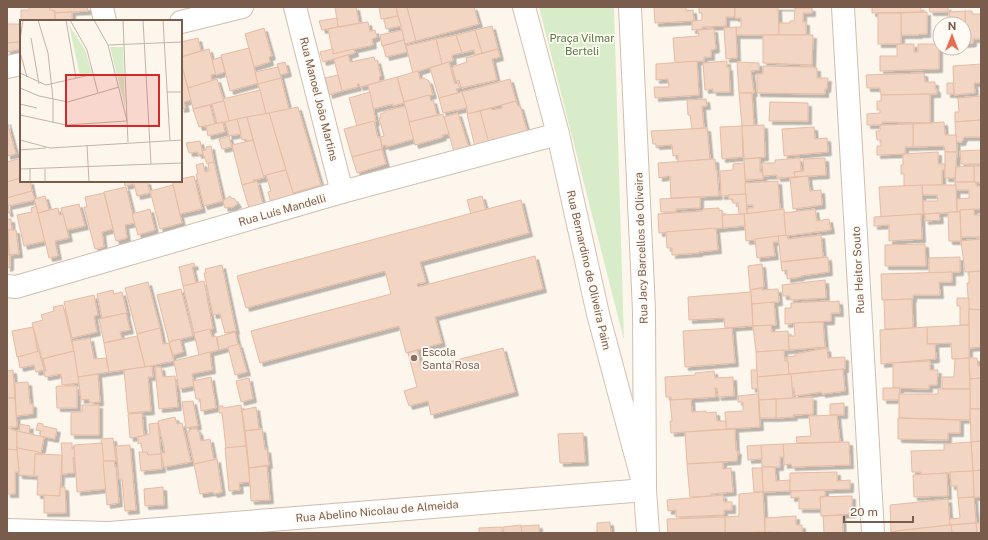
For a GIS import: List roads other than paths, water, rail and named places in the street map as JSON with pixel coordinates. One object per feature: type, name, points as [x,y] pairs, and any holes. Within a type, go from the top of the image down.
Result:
[{"type":"street","points":[[102,7],[105,20]]},
{"type":"street","points":[[182,22],[242,7]]},
{"type":"street","name":"Rua Manoel João Martins","points":[[295,7],[342,192]]},
{"type":"street","name":"Rua Bernardino de Oliveira Paim","points":[[524,7],[558,134],[598,314],[645,490],[648,533]]},
{"type":"street","name":"Rua Jacy Barcellos de Oliveira","points":[[630,7],[644,311],[645,490]]},
{"type":"street","name":"Rua Heitor Souto","points":[[843,7],[873,533]]},
{"type":"street","points":[[7,67],[20,64]]},
{"type":"street","name":"Rua Luís Mandelli","points":[[7,286],[16,287],[342,192],[558,134]]},
{"type":"street","name":"Rua Abelino Nicolau de Almeida","points":[[109,533],[645,490]]},
{"type":"street","points":[[7,530],[106,533]]},
{"type":"place","name":"Escola Santa Rosa","points":[[414,358]]},
{"type":"park label","name":"Praça Vilmar Berteli","points":[[582,44]]}]
